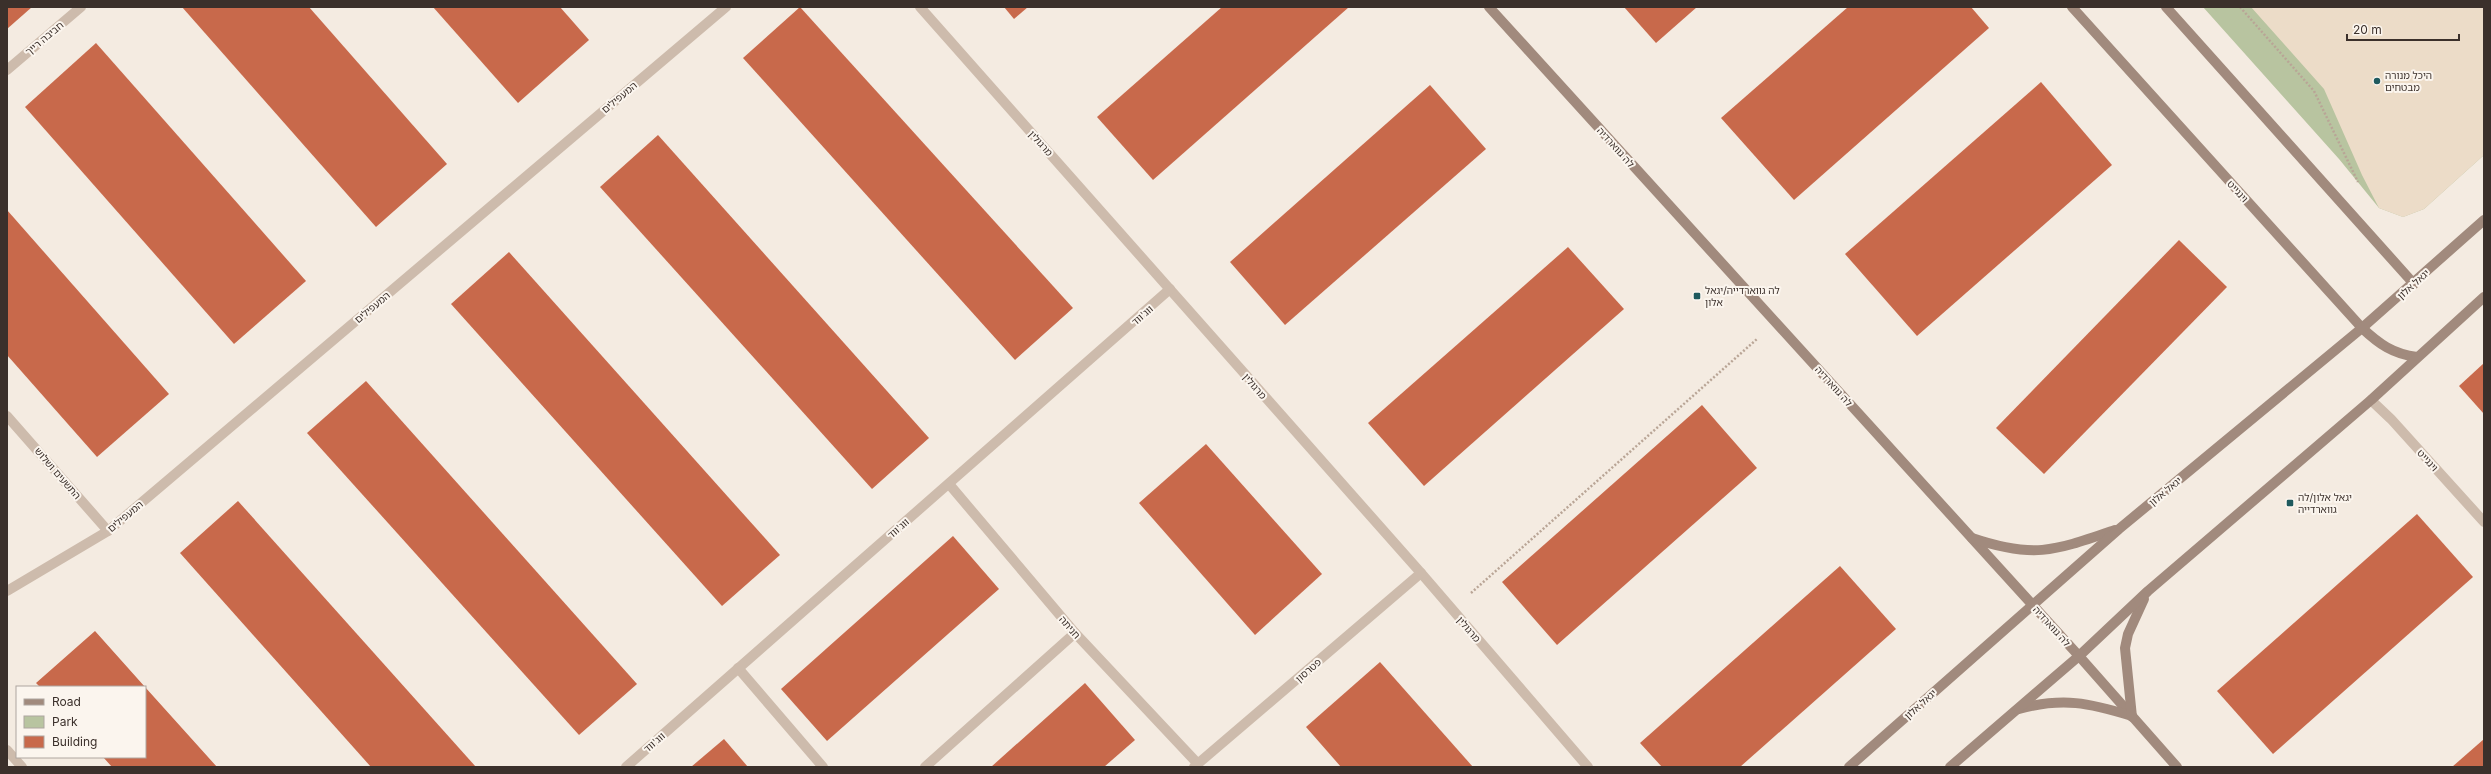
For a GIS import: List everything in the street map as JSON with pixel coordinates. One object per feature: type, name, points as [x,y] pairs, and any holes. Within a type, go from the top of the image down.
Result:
[{"type":"street","name":"חביבה רייך","points":[[7,70],[81,7]]},
{"type":"street","name":"המעפילים","points":[[7,591],[108,530],[726,7]]},
{"type":"street","name":"מרגולין","points":[[920,7],[1421,573],[1588,767]]},
{"type":"street","name":"לה גווארדיה","points":[[1489,7],[2079,656],[2177,767]]},
{"type":"street","name":"וינגייט","points":[[2072,7],[2362,328],[2380,344],[2399,354],[2417,357]]},
{"type":"street","points":[[2166,7],[2414,284]]},
{"type":"street","name":"יגאל אלון","points":[[1849,767],[2119,529],[2414,284],[2484,220]]},
{"type":"street","name":"ווג'ווד","points":[[626,767],[1170,290]]},
{"type":"street","points":[[1950,767],[2079,656],[2148,591],[2370,400],[2484,298]]},
{"type":"street","name":"וינגייט","points":[[2370,400],[2391,419],[2484,522]]},
{"type":"street","name":"התשעים ושלוש","points":[[7,416],[108,530]]},
{"type":"street","name":"חניתה","points":[[949,484],[1075,633],[1196,766]]},
{"type":"street","points":[[1971,538],[2015,550],[2043,551],[2069,546],[2119,529]]},
{"type":"street","name":"פטרסון","points":[[1196,766],[1421,573]]},
{"type":"street","points":[[2017,709],[2044,702],[2062,701],[2106,708],[2132,716],[2125,648],[2133,621],[2148,591]]},
{"type":"street","points":[[925,767],[1075,633]]},
{"type":"street","points":[[738,668],[823,767]]},
{"type":"street","points":[[7,750],[22,767]]},
{"type":"path","points":[[2240,7],[2314,91],[2359,183]]},
{"type":"path","points":[[1452,609],[1776,322]]},
{"type":"green space","name":"היכל מנורה מבטחים","points":[[2203,7],[2484,7],[2484,155],[2424,209],[2403,217],[2379,208],[2339,159]]},
{"type":"shaded area","name":"היכל מנורה מבטחים","points":[[2251,7],[2484,7],[2484,155],[2424,209],[2403,217],[2379,208],[2362,175],[2324,89]]},
{"type":"building","points":[[7,7],[32,7],[7,29]]},
{"type":"building","points":[[182,7],[309,7],[447,164],[376,227]]},
{"type":"building","points":[[433,7],[560,7],[589,40],[518,103]]},
{"type":"building","points":[[800,7],[1073,308],[1015,360],[743,58]]},
{"type":"building","points":[[1004,7],[1028,7],[1014,19]]},
{"type":"building","points":[[1222,7],[1349,7],[1153,180],[1097,117]]},
{"type":"building","points":[[1624,7],[1697,7],[1656,43]]},
{"type":"building","points":[[1848,7],[1971,7],[1989,28],[1794,200],[1721,118]]},
{"type":"building","points":[[96,43],[306,281],[234,344],[25,107]]},
{"type":"building","points":[[2041,82],[2112,165],[1917,336],[1845,254]]},
{"type":"building","points":[[1430,85],[1486,149],[1285,325],[1230,262]]},
{"type":"building","points":[[658,135],[929,438],[872,489],[600,187]]},
{"type":"building","points":[[7,210],[169,394],[97,457],[7,355]]},
{"type":"building","points":[[2179,240],[2227,287],[2044,474],[1996,428]]},
{"type":"building","points":[[1568,247],[1624,309],[1424,486],[1368,423]]},
{"type":"building","points":[[509,252],[780,555],[722,606],[451,304]]},
{"type":"building","points":[[2484,363],[2484,414],[2459,386]]},
{"type":"building","points":[[366,381],[637,684],[579,735],[307,433]]},
{"type":"building","points":[[1702,405],[1757,468],[1557,645],[1502,582]]},
{"type":"building","points":[[1206,444],[1322,574],[1255,635],[1139,503]]},
{"type":"building","points":[[238,501],[476,767],[371,767],[180,553]]},
{"type":"building","points":[[2417,514],[2473,577],[2273,754],[2217,691]]},
{"type":"building","points":[[953,536],[999,589],[827,741],[781,689]]},
{"type":"building","points":[[1840,566],[1896,629],[1740,767],[1662,767],[1640,743]]},
{"type":"building","points":[[95,631],[144,686],[39,686],[36,683]]},
{"type":"building","points":[[1380,662],[1473,767],[1341,767],[1306,727]]},
{"type":"building","points":[[1085,683],[1135,740],[1104,767],[991,767]]},
{"type":"building","points":[[146,688],[217,767],[112,767],[104,758],[146,758]]},
{"type":"building","points":[[724,739],[748,767],[691,767]]},
{"type":"building","points":[[2484,739],[2484,767],[2452,767]]},
{"type":"place","name":"היכל מנורה מבטחים","points":[[2377,81]]},
{"type":"place","name":"לה גווארדייה/יגאל אלון","points":[[1697,296]]},
{"type":"place","name":"יגאל אלון/לה גווארדייה","points":[[2290,503]]}]
